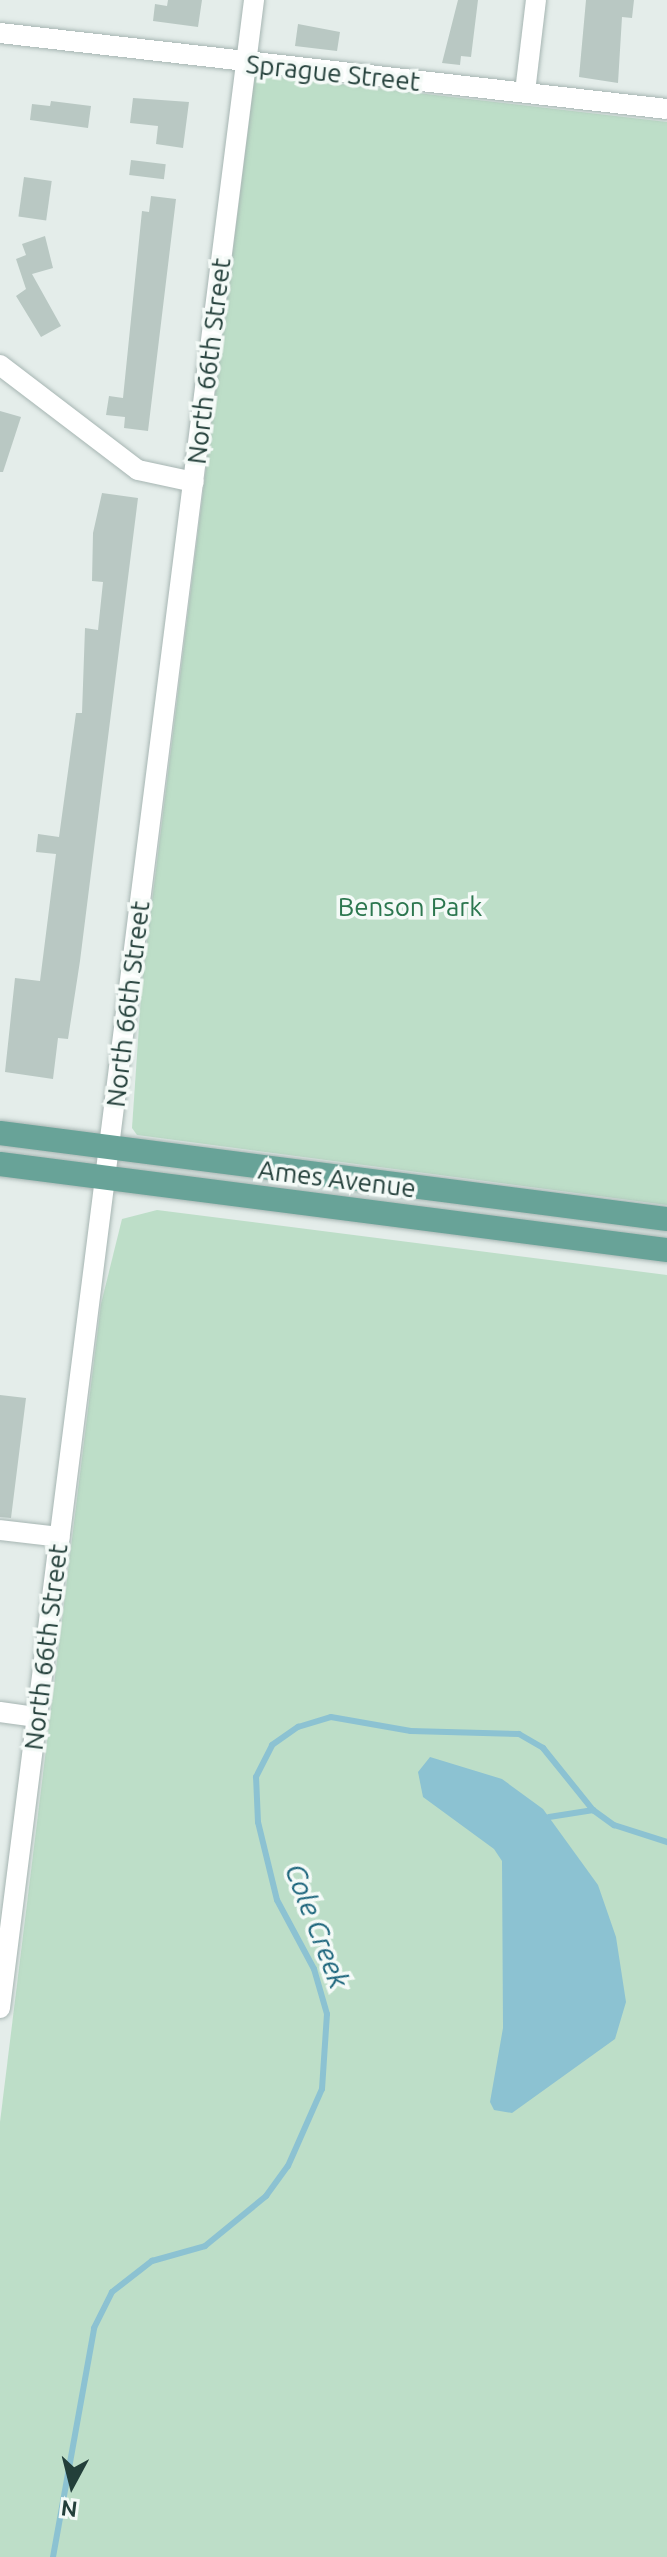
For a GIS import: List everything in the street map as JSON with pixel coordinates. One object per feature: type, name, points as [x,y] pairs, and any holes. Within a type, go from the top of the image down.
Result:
[{"type":"main road","name":"Ames Avenue","points":[[0,1133],[667,1219]]},
{"type":"main road","name":"Ames Avenue","points":[[0,1164],[667,1250]]},
{"type":"street","name":"North 66th Street","points":[[0,2008],[254,0]]},
{"type":"street","points":[[525,92],[536,0]]},
{"type":"street","name":"Sprague Street","points":[[0,33],[246,66],[525,92],[667,109]]},
{"type":"street","points":[[0,365],[130,466],[194,482]]},
{"type":"street","points":[[0,1530],[60,1537]]},
{"type":"street","points":[[0,1712],[37,1717]]},
{"type":"green space","name":"Benson Park","points":[[255,74],[667,122],[667,1205],[137,1135],[132,1128],[142,982]]},
{"type":"green space","points":[[157,1210],[667,1275],[667,2557],[0,2557],[0,2122],[101,1304],[122,1219]]},
{"type":"water","points":[[430,1757],[502,1779],[543,1809],[598,1885],[616,1937],[626,2002],[615,2039],[512,2113],[494,2110],[490,2102],[503,2028],[502,1861],[494,1849],[423,1797],[418,1772]]},
{"type":"building","points":[[168,0],[202,0],[198,27],[153,21],[155,4],[167,6]]},
{"type":"building","points":[[458,0],[478,0],[471,57],[461,56],[460,65],[442,63]]},
{"type":"building","points":[[586,0],[634,0],[632,18],[622,17],[618,83],[579,77]]},
{"type":"building","points":[[298,24],[340,32],[337,51],[295,46]]},
{"type":"building","points":[[133,98],[189,102],[183,148],[156,144],[158,126],[130,123]]},
{"type":"building","points":[[51,101],[91,106],[88,128],[30,120],[32,104],[50,106]]},
{"type":"building","points":[[131,160],[166,164],[164,179],[129,175]]},
{"type":"building","points":[[24,177],[52,181],[46,221],[18,217]]},
{"type":"building","points":[[151,196],[176,199],[148,431],[124,428],[125,417],[106,415],[109,396],[123,398],[142,211],[149,212]]},
{"type":"building","points":[[45,236],[53,268],[32,274],[61,326],[41,337],[16,296],[26,289],[16,259],[26,255],[22,244]]},
{"type":"building","points":[[0,411],[21,417],[3,472],[0,472]]},
{"type":"building","points":[[102,493],[138,498],[80,961],[68,1039],[58,1038],[53,1079],[5,1072],[15,978],[40,981],[56,854],[36,852],[38,834],[59,837],[76,713],[82,713],[85,628],[98,630],[103,582],[92,581],[93,533]]},
{"type":"building","points":[[0,1395],[26,1398],[11,1518],[0,1517]]},
{"type":"waterway","name":"Cole Creek","points":[[53,2557],[94,2328],[112,2292],[152,2261],[205,2246],[266,2196],[288,2166],[322,2089],[327,2014],[314,1969],[277,1900],[258,1822],[256,1777],[272,1745],[298,1727],[331,1717],[411,1731],[519,1734],[543,1748],[593,1810],[614,1825],[667,1842]]},
{"type":"waterway","points":[[549,1817],[593,1810]]}]
